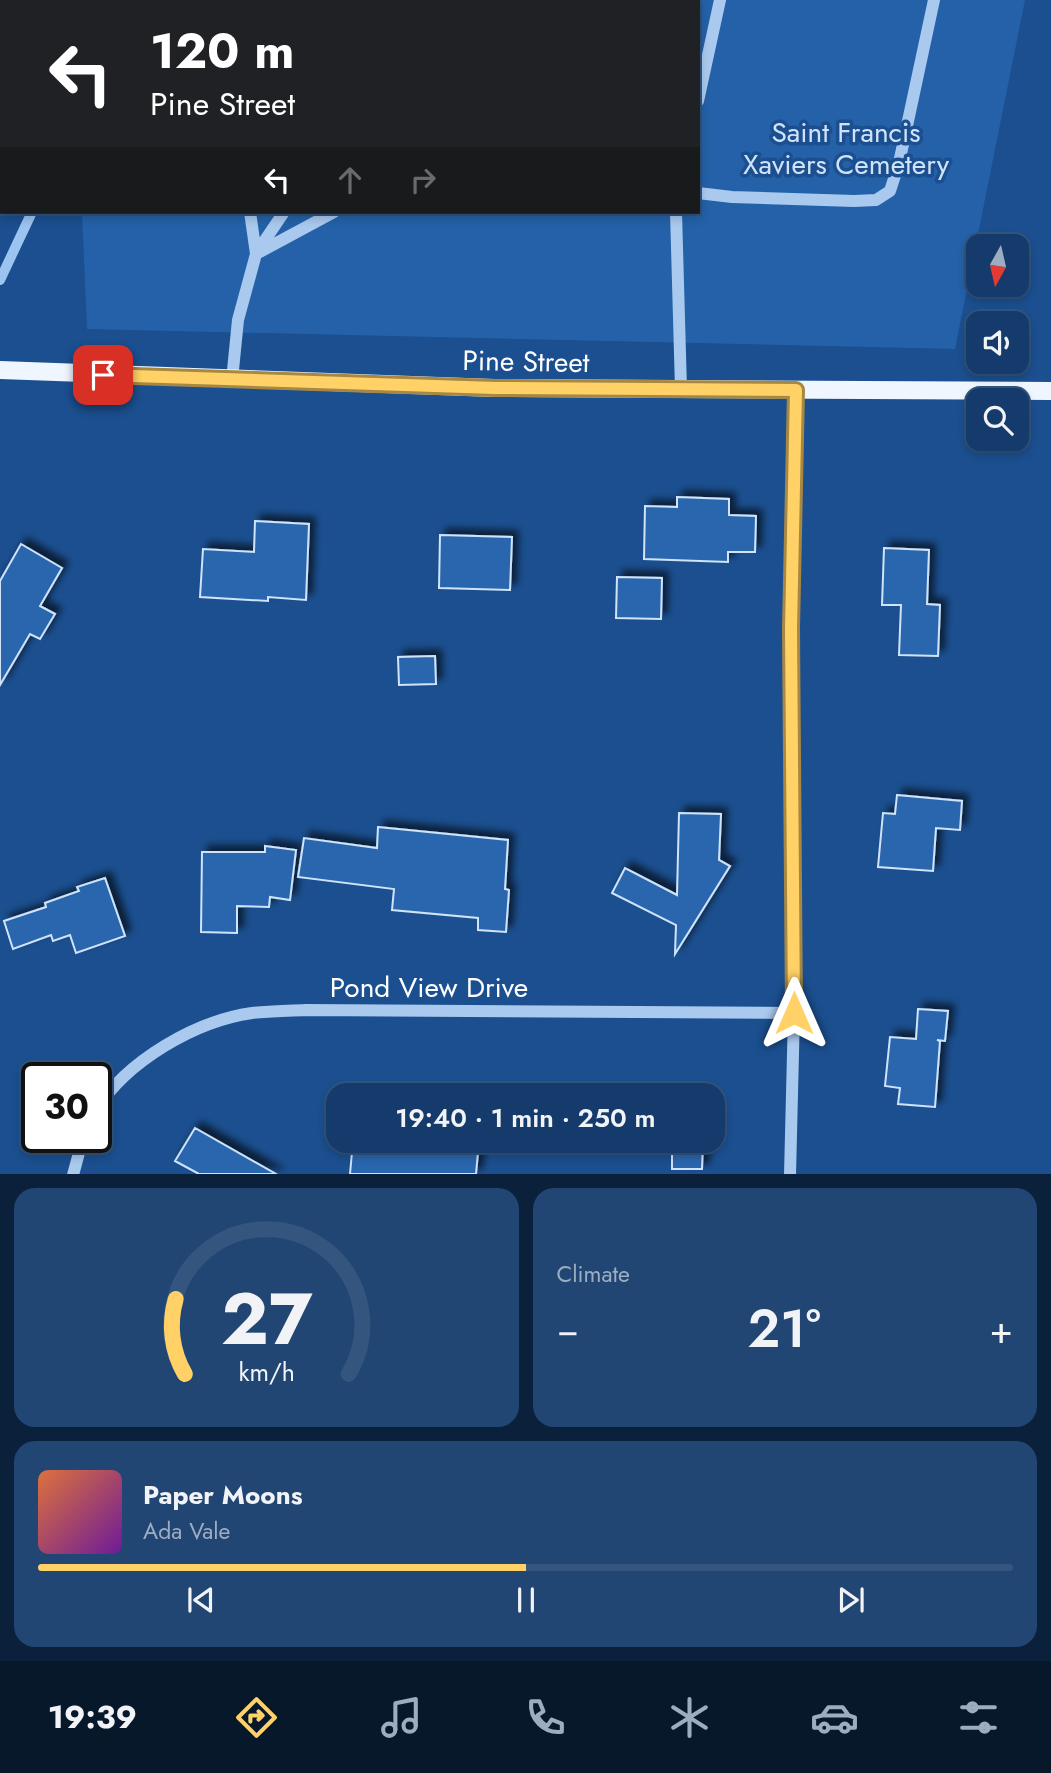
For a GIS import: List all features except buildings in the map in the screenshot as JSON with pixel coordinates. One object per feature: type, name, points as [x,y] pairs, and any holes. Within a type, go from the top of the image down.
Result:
[{"type":"main road","name":"Pine Street","points":[[0,370],[495,388],[1051,390]]},
{"type":"street","points":[[700,92],[720,0]]},
{"type":"street","points":[[700,193],[732,197],[854,201],[876,200],[890,191],[899,163],[934,0]]},
{"type":"street","points":[[250,214],[256,254]]},
{"type":"street","points":[[232,380],[239,320],[256,254],[283,214]]},
{"type":"street","points":[[256,254],[330,214]]},
{"type":"street","points":[[676,214],[681,389]]},
{"type":"street","points":[[790,1174],[794,1013],[791,629],[796,390]]},
{"type":"street","name":"Pond View Drive","points":[[112,1086],[158,1050],[191,1032],[252,1013],[319,1010],[794,1013]]},
{"type":"street","points":[[73,1174],[79,1153]]},
{"type":"green space","name":"Saint Francis Xaviers Cemetery","points":[[700,0],[1025,0],[978,234],[966,234],[966,294],[955,349],[87,329],[82,214],[700,214]]},
{"type":"waterway","points":[[0,280],[31,214]]},
{"type":"route","points":[[103,375],[495,388],[796,390],[791,629],[795,866],[794,1013]]}]
